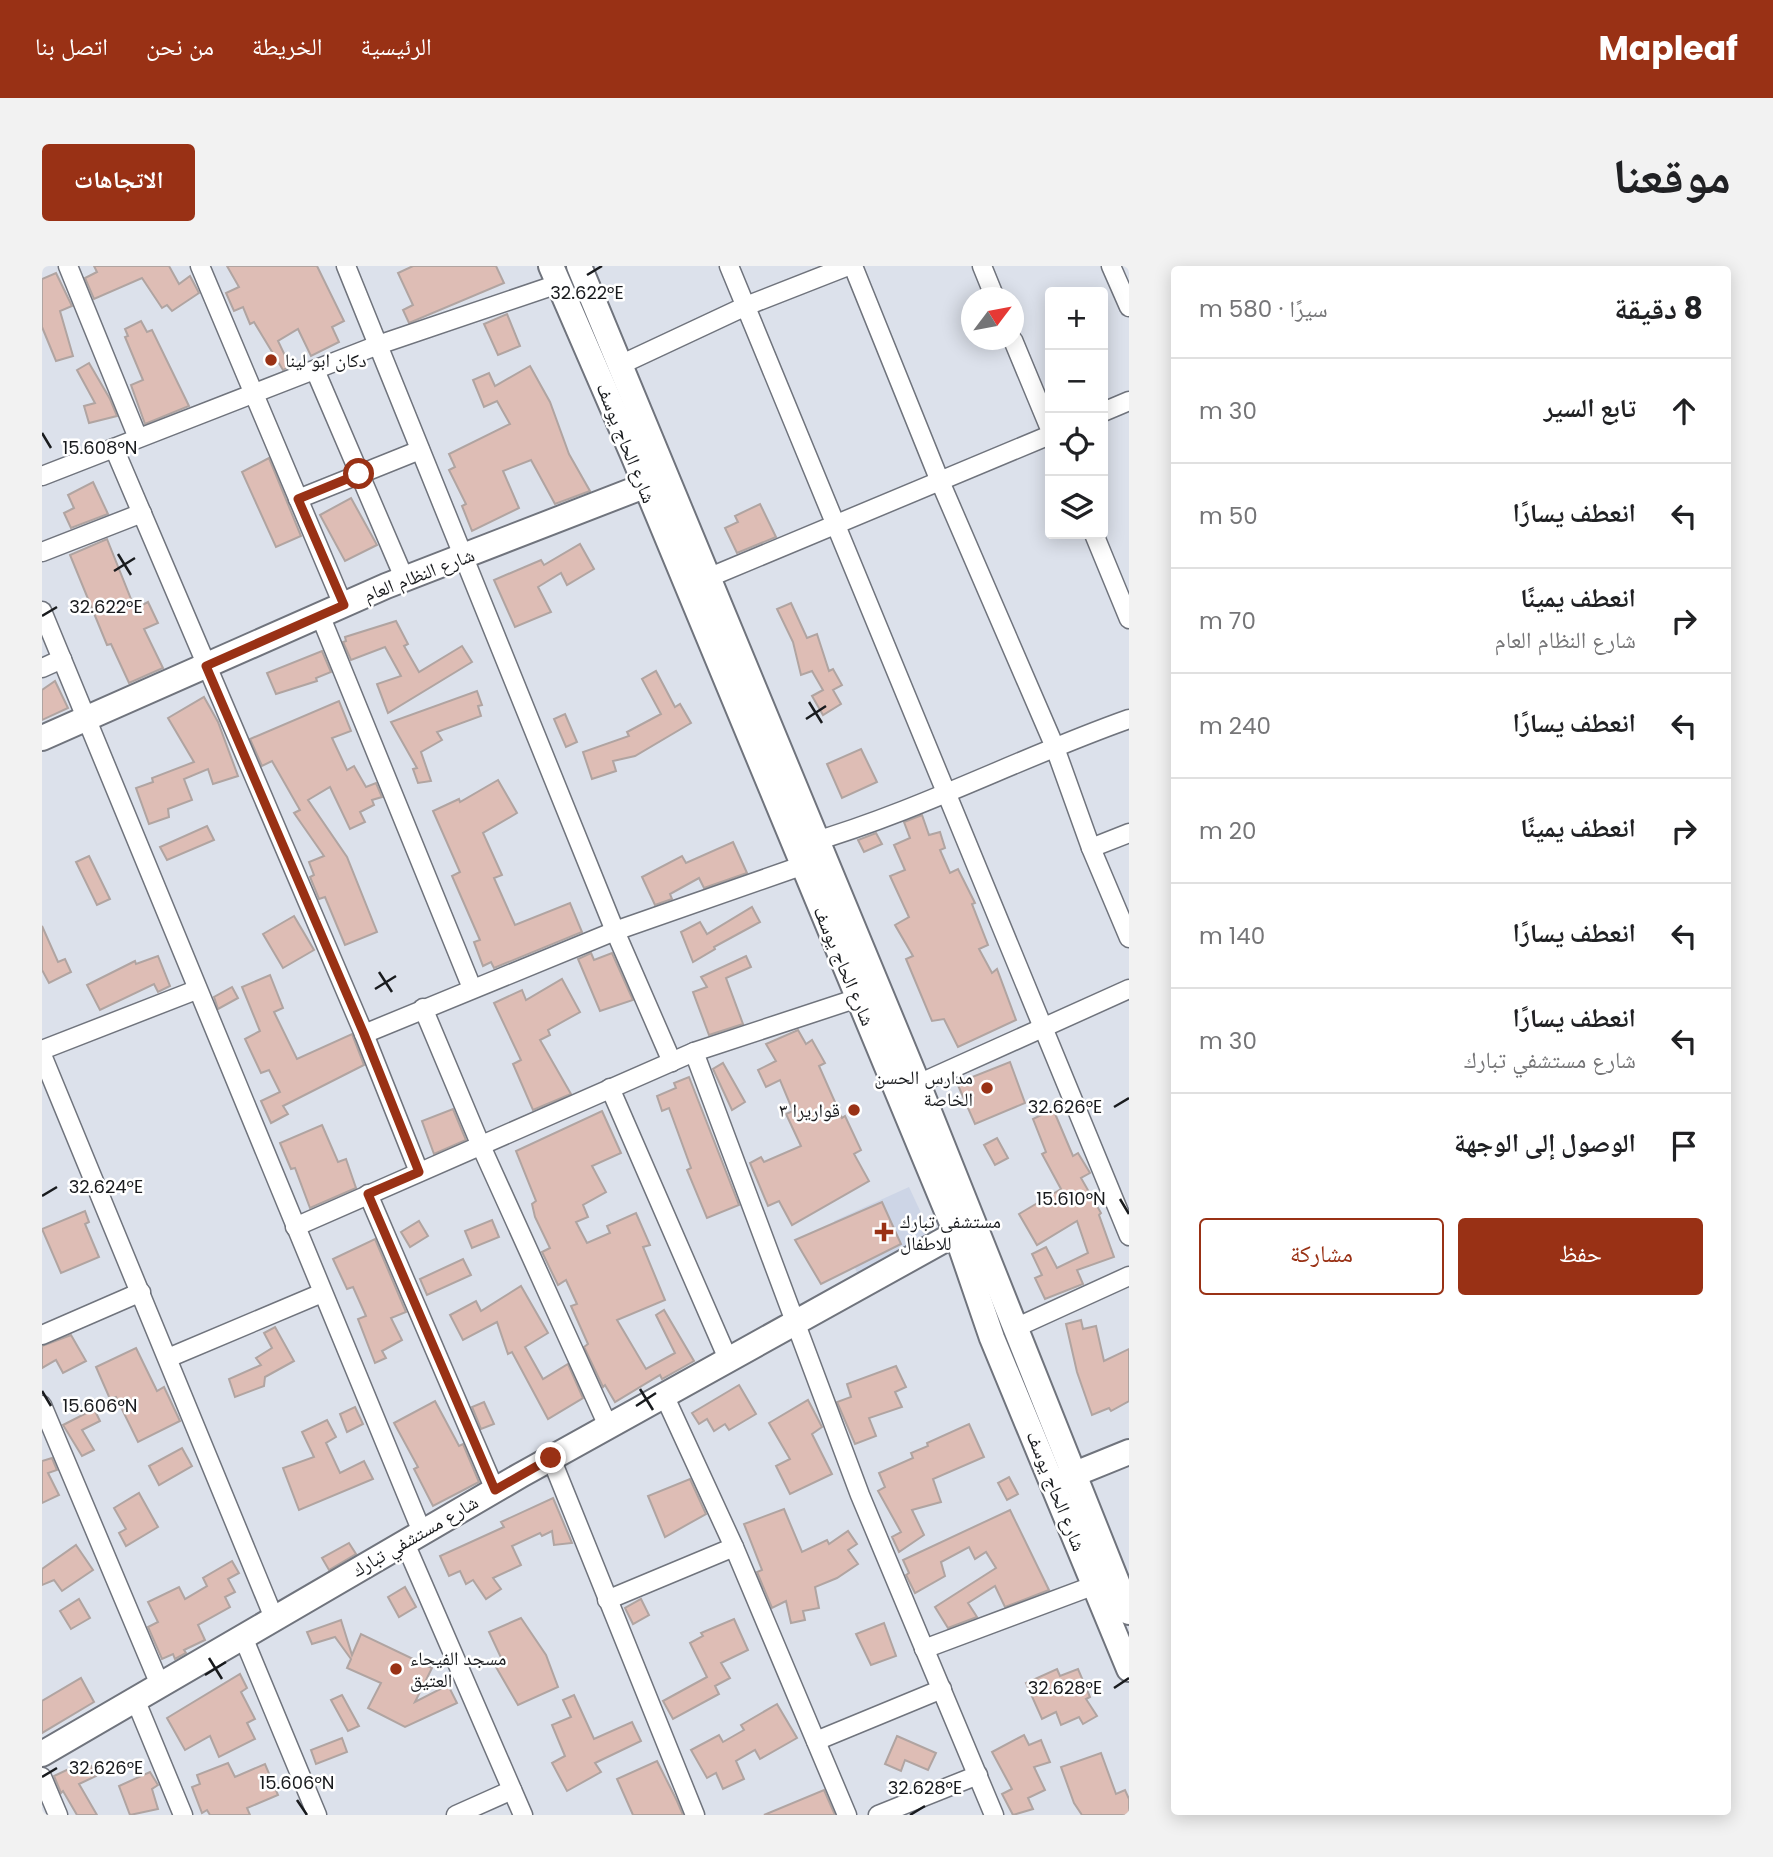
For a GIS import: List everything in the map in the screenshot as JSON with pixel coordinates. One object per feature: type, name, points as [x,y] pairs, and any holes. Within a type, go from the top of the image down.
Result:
[{"type":"main road","name":"شارع الحاج يوسف","points":[[579,266],[710,577],[804,851]]},
{"type":"main road","name":"شارع الحاج يوسف","points":[[554,275],[644,486],[869,994],[965,1228],[1015,1328],[1095,1585],[1129,1669]]},
{"type":"main road","name":"شارع النظام العام","points":[[42,738],[320,615],[644,486]]},
{"type":"main road","name":"شارع الحاج يوسف","points":[[869,994],[918,1084],[965,1228],[992,1338],[1129,1611]]},
{"type":"main road","name":"شارع مستشفي تبارك","points":[[42,1754],[551,1458],[965,1228]]},
{"type":"main road","points":[[1063,1479],[1129,1452]]},
{"type":"street","points":[[68,266],[138,438]]},
{"type":"street","points":[[200,266],[344,605]]},
{"type":"street","points":[[346,266],[615,931],[672,1062]]},
{"type":"street","points":[[729,266],[1129,1236]]},
{"type":"street","points":[[620,365],[746,306],[850,266],[1054,745],[1091,848],[1129,938]]},
{"type":"street","points":[[982,266],[991,287]]},
{"type":"street","points":[[1111,266],[1129,307]]},
{"type":"street","points":[[42,476],[554,275]]},
{"type":"street","points":[[1017,350],[1045,417]]},
{"type":"street","points":[[315,370],[405,580]]},
{"type":"street","points":[[1108,410],[1129,401]]},
{"type":"street","points":[[710,577],[1045,437]]},
{"type":"street","points":[[114,448],[364,1034],[419,1172]]},
{"type":"street","points":[[298,499],[420,450]]},
{"type":"street","points":[[42,552],[142,513]]},
{"type":"street","points":[[1096,539],[1129,619]]},
{"type":"street","points":[[42,611],[322,1293],[413,1537],[523,1815]]},
{"type":"street","points":[[320,615],[472,988]]},
{"type":"street","points":[[42,668],[62,659]]},
{"type":"street","points":[[364,1034],[948,794],[1054,745],[1129,719]]},
{"type":"street","points":[[1091,848],[1129,833]]},
{"type":"street","points":[[918,1084],[1041,1026],[1129,989]]},
{"type":"street","points":[[196,990],[42,1052],[274,1618]]},
{"type":"street","points":[[295,1227],[694,1052],[869,994]]},
{"type":"street","points":[[423,1008],[481,1146],[608,1426]]},
{"type":"street","points":[[694,1052],[860,1495],[994,1815]]},
{"type":"street","points":[[610,1088],[727,1359]]},
{"type":"street","points":[[368,1194],[495,1490]]},
{"type":"street","points":[[1015,1328],[1129,1276]]},
{"type":"street","points":[[42,1335],[141,1293]]},
{"type":"street","points":[[168,1358],[322,1293]]},
{"type":"street","points":[[664,1395],[734,1547],[847,1815]]},
{"type":"street","points":[[42,1405],[66,1469],[160,1685]]},
{"type":"street","points":[[551,1458],[695,1815]]},
{"type":"street","points":[[607,1600],[734,1547]]},
{"type":"street","points":[[924,1649],[1095,1585]]},
{"type":"street","points":[[243,1637],[317,1815]]},
{"type":"street","points":[[816,1741],[942,1689]]},
{"type":"street","points":[[135,1699],[183,1815]]},
{"type":"street","points":[[878,1815],[978,1775]]},
{"type":"street","points":[[42,1777],[58,1815]]},
{"type":"street","points":[[456,1815],[512,1790]]},
{"type":"shaded area","name":"مستشفى تبارك للاطفال","points":[[909,1187],[935,1243],[859,1277],[834,1221]]},
{"type":"building","points":[[94,266],[169,266],[179,284],[190,276],[199,293],[172,311],[167,305],[162,308],[142,278],[94,299],[85,278],[97,272]]},
{"type":"building","points":[[227,266],[317,266],[344,321],[332,327],[339,342],[311,356],[298,329],[278,341],[290,366],[283,370],[254,322],[250,324],[243,307],[234,311],[226,293],[239,287]]},
{"type":"building","points":[[413,266],[496,266],[504,283],[409,323],[403,310],[413,305],[398,273]]},
{"type":"building","points":[[56,273],[72,306],[60,311],[73,356],[56,361],[42,327],[42,279]]},
{"type":"building","points":[[507,314],[520,346],[498,355],[484,324]]},
{"type":"building","points":[[141,321],[147,332],[152,330],[189,406],[145,424],[131,385],[143,380],[125,337],[128,336],[125,329]]},
{"type":"building","points":[[89,363],[117,416],[89,423],[84,406],[95,403],[77,370]]},
{"type":"building","points":[[530,366],[550,402],[569,454],[590,491],[555,504],[531,460],[503,471],[519,508],[472,531],[462,506],[466,504],[449,470],[455,467],[449,454],[510,424],[497,401],[484,407],[473,380],[489,373],[495,386]]},
{"type":"building","points":[[269,458],[301,536],[276,547],[242,472]]},
{"type":"building","points":[[93,482],[108,514],[71,528],[64,513],[74,508],[68,495]]},
{"type":"building","points":[[351,498],[377,545],[345,561],[320,515]]},
{"type":"building","points":[[760,504],[776,537],[737,553],[725,528],[738,522],[735,516]]},
{"type":"building","points":[[107,539],[135,609],[148,602],[158,623],[144,629],[163,668],[129,683],[111,644],[107,645],[70,555]]},
{"type":"building","points":[[580,544],[594,569],[567,585],[561,573],[538,587],[551,612],[515,627],[494,580],[541,560],[544,565]]},
{"type":"building","points":[[791,603],[807,638],[817,634],[829,671],[833,669],[842,685],[833,690],[841,704],[823,715],[812,696],[823,690],[812,671],[801,675],[793,642],[777,609]]},
{"type":"building","points":[[396,621],[408,644],[404,646],[419,672],[462,646],[472,662],[388,713],[377,684],[401,676],[385,647],[351,660],[343,642],[346,641],[345,637]]},
{"type":"building","points":[[322,651],[331,672],[316,678],[317,681],[276,694],[267,673]]},
{"type":"building","points":[[656,671],[675,707],[680,704],[691,723],[635,756],[613,761],[616,771],[592,779],[583,752],[629,736],[627,732],[661,714],[642,679]]},
{"type":"building","points":[[55,681],[68,708],[42,720],[42,690]]},
{"type":"building","points":[[477,691],[482,705],[478,706],[481,716],[437,732],[442,740],[421,752],[431,781],[418,783],[413,769],[417,768],[391,722]]},
{"type":"building","points":[[204,697],[218,722],[238,776],[213,784],[208,769],[184,779],[192,800],[168,809],[169,817],[149,824],[136,788],[153,782],[152,778],[194,762],[168,718]]},
{"type":"building","points":[[339,701],[351,731],[332,738],[347,770],[354,766],[366,787],[376,783],[382,797],[372,800],[374,805],[360,812],[365,822],[350,829],[330,787],[308,800],[347,857],[377,932],[345,945],[325,897],[319,899],[310,877],[314,875],[309,862],[324,856],[294,813],[300,810],[272,761],[262,766],[250,739]]},
{"type":"building","points":[[565,714],[577,742],[566,747],[554,719]]},
{"type":"building","points":[[861,749],[877,782],[842,798],[827,764]]},
{"type":"building","points":[[498,780],[517,813],[483,833],[502,875],[494,878],[515,925],[570,903],[582,932],[494,968],[491,962],[483,966],[474,942],[480,940],[452,876],[460,872],[433,811],[459,799],[460,802]]},
{"type":"building","points":[[922,815],[929,835],[940,832],[945,848],[940,850],[950,873],[958,869],[975,903],[972,904],[988,945],[979,949],[992,973],[997,969],[1016,1020],[958,1047],[944,1019],[932,1021],[906,959],[913,956],[895,925],[909,917],[890,876],[905,870],[894,845],[910,838],[904,822]]},
{"type":"building","points":[[207,826],[214,840],[167,860],[160,847]]},
{"type":"building","points":[[876,833],[882,844],[864,852],[858,840]]},
{"type":"building","points":[[733,842],[747,873],[704,888],[699,878],[670,894],[672,899],[655,905],[642,877],[682,856],[686,863]]},
{"type":"building","points":[[89,856],[110,899],[97,905],[76,862]]},
{"type":"building","points":[[752,907],[760,922],[714,947],[715,949],[693,962],[681,932],[700,922],[707,934]]},
{"type":"building","points":[[294,916],[314,950],[283,968],[263,934]]},
{"type":"building","points":[[42,926],[58,962],[65,959],[71,972],[49,983],[42,970]]},
{"type":"building","points":[[591,953],[594,960],[612,953],[633,1000],[600,1011],[578,959]]},
{"type":"building","points":[[158,956],[170,986],[158,992],[154,984],[100,1010],[87,985],[135,961],[136,964]]},
{"type":"building","points":[[746,956],[751,967],[726,978],[743,1024],[709,1035],[693,992],[707,987],[701,977]]},
{"type":"building","points":[[270,975],[283,1008],[274,1012],[297,1059],[352,1034],[364,1065],[283,1106],[288,1114],[271,1123],[261,1101],[280,1092],[269,1070],[261,1073],[245,1039],[260,1031],[242,987]]},
{"type":"building","points":[[562,979],[580,1012],[548,1030],[550,1035],[540,1040],[571,1094],[533,1110],[513,1064],[521,1060],[494,1003],[522,990],[526,1000]]},
{"type":"building","points":[[232,987],[238,998],[218,1009],[214,997]]},
{"type":"building","points":[[798,1030],[806,1044],[812,1040],[825,1063],[819,1066],[842,1118],[845,1116],[861,1150],[854,1154],[869,1181],[792,1225],[779,1201],[768,1206],[750,1163],[761,1157],[764,1162],[801,1146],[786,1114],[793,1111],[780,1080],[766,1087],[758,1070],[776,1061],[766,1044]]},
{"type":"building","points":[[1010,1062],[1025,1103],[975,1124],[957,1083]]},
{"type":"building","points":[[723,1063],[745,1102],[732,1110],[713,1069]]},
{"type":"building","points":[[689,1077],[739,1205],[707,1218],[687,1170],[691,1168],[669,1108],[662,1111],[657,1096],[676,1088],[674,1083]]},
{"type":"building","points":[[453,1109],[466,1140],[434,1154],[422,1121]]},
{"type":"building","points":[[1053,1109],[1073,1156],[1078,1153],[1090,1173],[1081,1178],[1101,1213],[1099,1215],[1114,1257],[1077,1270],[1083,1284],[1045,1299],[1035,1278],[1042,1275],[1032,1254],[1046,1247],[1057,1268],[1088,1253],[1077,1221],[1037,1245],[1019,1214],[1061,1189],[1042,1154],[1046,1152],[1033,1119]]},
{"type":"building","points":[[602,1111],[621,1153],[592,1166],[606,1192],[583,1205],[588,1217],[576,1222],[587,1243],[610,1233],[607,1226],[636,1213],[650,1245],[643,1247],[665,1300],[617,1320],[646,1369],[675,1353],[656,1315],[664,1310],[694,1361],[662,1379],[660,1375],[615,1402],[605,1385],[603,1387],[584,1347],[588,1344],[571,1306],[577,1304],[566,1280],[558,1285],[542,1252],[550,1248],[535,1217],[532,1204],[536,1201],[516,1151]]},
{"type":"building","points":[[322,1125],[338,1162],[346,1159],[356,1188],[310,1208],[295,1168],[291,1169],[280,1143]]},
{"type":"building","points":[[997,1138],[1008,1158],[995,1165],[984,1145]]},
{"type":"building","points":[[882,1202],[901,1244],[821,1284],[795,1240]]},
{"type":"building","points":[[85,1211],[89,1222],[85,1224],[99,1257],[61,1273],[42,1229]]},
{"type":"building","points":[[492,1220],[499,1237],[472,1248],[465,1231]]},
{"type":"building","points":[[419,1221],[428,1236],[410,1247],[401,1232]]},
{"type":"building","points":[[375,1239],[406,1312],[391,1318],[402,1340],[382,1351],[386,1358],[375,1363],[358,1319],[366,1316],[353,1287],[347,1289],[333,1259]]},
{"type":"building","points":[[463,1259],[471,1275],[427,1295],[420,1279]]},
{"type":"building","points":[[521,1286],[548,1333],[525,1347],[543,1379],[568,1364],[583,1398],[548,1419],[512,1352],[508,1354],[497,1322],[463,1340],[450,1315],[476,1301],[481,1311]]},
{"type":"building","points":[[1081,1320],[1083,1329],[1096,1326],[1104,1361],[1129,1349],[1129,1401],[1111,1411],[1109,1408],[1092,1415],[1077,1372],[1066,1324]]},
{"type":"building","points":[[275,1327],[294,1361],[265,1377],[264,1386],[235,1397],[229,1379],[261,1365],[256,1358],[272,1348],[264,1333]]},
{"type":"building","points":[[71,1335],[86,1361],[63,1373],[56,1360],[42,1368],[42,1346]]},
{"type":"building","points":[[136,1348],[157,1391],[164,1387],[180,1421],[138,1442],[116,1397],[110,1399],[96,1367]]},
{"type":"building","points":[[896,1366],[906,1387],[895,1392],[902,1407],[869,1418],[876,1436],[855,1444],[837,1402],[851,1397],[847,1384]]},
{"type":"building","points":[[739,1385],[756,1414],[729,1430],[725,1424],[714,1431],[707,1419],[699,1424],[692,1413]]},
{"type":"building","points":[[808,1400],[822,1427],[812,1434],[832,1474],[790,1494],[776,1466],[790,1459],[769,1423]]},
{"type":"building","points":[[435,1401],[459,1446],[463,1444],[479,1482],[433,1506],[414,1469],[418,1467],[394,1423]]},
{"type":"building","points":[[484,1402],[494,1424],[481,1429],[472,1407]]},
{"type":"building","points":[[355,1407],[363,1424],[347,1432],[340,1414]]},
{"type":"building","points":[[94,1409],[100,1421],[82,1430],[94,1450],[82,1456],[63,1425]]},
{"type":"building","points":[[327,1420],[336,1437],[326,1443],[340,1473],[364,1461],[373,1479],[299,1510],[283,1468],[314,1457],[302,1432]]},
{"type":"building","points":[[969,1424],[984,1457],[933,1479],[941,1502],[912,1510],[924,1535],[899,1552],[892,1537],[901,1532],[878,1491],[885,1487],[879,1473],[913,1458],[911,1453],[928,1446],[927,1443]]},
{"type":"building","points":[[182,1448],[192,1466],[159,1485],[149,1466]]},
{"type":"building","points":[[52,1458],[57,1470],[48,1473],[59,1495],[42,1503],[42,1461]]},
{"type":"building","points":[[1009,1477],[1018,1494],[1007,1500],[998,1483]]},
{"type":"building","points":[[690,1479],[706,1514],[665,1537],[648,1496]]},
{"type":"building","points":[[139,1493],[158,1527],[126,1546],[119,1533],[126,1529],[114,1508]]},
{"type":"building","points":[[553,1498],[572,1543],[554,1545],[552,1531],[542,1536],[540,1533],[512,1546],[521,1565],[493,1578],[501,1589],[486,1599],[473,1580],[466,1584],[460,1571],[449,1576],[440,1556],[504,1527],[501,1522]]},
{"type":"building","points":[[784,1509],[802,1552],[827,1540],[829,1544],[848,1531],[857,1544],[848,1550],[858,1564],[837,1578],[815,1587],[819,1608],[803,1611],[805,1620],[791,1623],[786,1601],[772,1608],[757,1572],[762,1570],[744,1524]]},
{"type":"building","points":[[1010,1510],[1049,1590],[1005,1607],[995,1586],[968,1603],[977,1617],[948,1628],[935,1607],[996,1568],[986,1552],[975,1559],[969,1547],[941,1562],[945,1576],[915,1593],[906,1575],[909,1573],[903,1560]]},
{"type":"building","points":[[349,1543],[356,1554],[329,1570],[322,1558]]},
{"type":"building","points":[[76,1545],[93,1570],[62,1591],[54,1580],[42,1585],[42,1569]]},
{"type":"building","points":[[232,1561],[239,1573],[228,1579],[235,1592],[225,1597],[230,1607],[198,1625],[205,1640],[184,1650],[186,1653],[175,1659],[173,1654],[162,1659],[148,1627],[158,1622],[148,1602],[179,1587],[185,1599],[207,1586],[203,1578]]},
{"type":"building","points":[[405,1587],[416,1607],[399,1617],[388,1597]]},
{"type":"building","points":[[79,1599],[90,1618],[71,1629],[60,1611]]},
{"type":"building","points":[[641,1599],[649,1615],[633,1624],[625,1608]]},
{"type":"building","points":[[521,1618],[546,1655],[558,1687],[518,1705],[496,1667],[504,1664],[489,1632]]},
{"type":"building","points":[[734,1619],[748,1650],[721,1663],[730,1678],[715,1686],[719,1694],[673,1719],[663,1701],[707,1677],[690,1643],[703,1636],[701,1633]]},
{"type":"building","points":[[341,1620],[352,1655],[361,1634],[432,1668],[415,1702],[448,1685],[457,1703],[405,1727],[368,1708],[381,1683],[347,1668],[351,1659],[335,1637],[312,1644],[307,1632]]},
{"type":"building","points":[[884,1623],[896,1656],[871,1665],[856,1634]]},
{"type":"building","points":[[1057,1669],[1060,1676],[1078,1669],[1090,1697],[1086,1699],[1097,1716],[1083,1724],[1079,1717],[1061,1725],[1056,1712],[1042,1719],[1026,1683]]},
{"type":"building","points":[[240,1674],[247,1688],[241,1692],[255,1719],[247,1723],[255,1739],[219,1757],[210,1736],[185,1750],[167,1718]]},
{"type":"building","points":[[81,1678],[94,1702],[42,1733],[42,1701]]},
{"type":"building","points":[[342,1695],[359,1726],[348,1731],[331,1700]]},
{"type":"building","points":[[574,1695],[594,1739],[632,1722],[641,1741],[595,1763],[601,1772],[567,1791],[552,1763],[565,1756],[552,1725],[571,1717],[563,1700]]},
{"type":"building","points":[[777,1704],[797,1738],[760,1759],[755,1750],[736,1761],[744,1779],[723,1789],[716,1773],[707,1778],[691,1750],[719,1735],[723,1742],[744,1730],[741,1725]]},
{"type":"building","points":[[1024,1735],[1029,1745],[1041,1740],[1050,1762],[1034,1767],[1045,1790],[1028,1798],[1033,1809],[1013,1815],[1002,1794],[1012,1789],[992,1752]]},
{"type":"building","points":[[897,1736],[936,1753],[928,1770],[905,1760],[901,1771],[885,1764]]},
{"type":"building","points":[[342,1738],[347,1752],[316,1764],[311,1750]]},
{"type":"building","points":[[1101,1753],[1116,1794],[1125,1790],[1129,1799],[1129,1815],[1082,1815],[1074,1803],[1061,1767]]},
{"type":"building","points":[[657,1761],[683,1815],[633,1815],[617,1779]]},
{"type":"building","points":[[228,1763],[235,1777],[265,1764],[278,1795],[247,1808],[250,1815],[210,1815],[207,1810],[202,1813],[192,1787],[200,1784],[197,1775]]},
{"type":"building","points":[[75,1766],[78,1771],[91,1766],[96,1776],[79,1784],[97,1815],[77,1815],[63,1791],[61,1793],[54,1776]]},
{"type":"building","points":[[150,1772],[158,1785],[152,1789],[158,1809],[130,1815],[119,1786]]},
{"type":"building","points":[[824,1790],[835,1815],[764,1815]]},
{"type":"place","name":"دكان ابو لينا","points":[[271,360]]},
{"type":"place","name":"مدارس الحسن الخاصة","points":[[987,1088]]},
{"type":"place","name":"قواريرا ٣","points":[[854,1110]]},
{"type":"place","name":"مستشفى تبارك للاطفال","points":[[884,1232]]},
{"type":"place","name":"مسجد الفيحاء العتيق","points":[[396,1669]]},
{"type":"route","points":[[359,474],[298,499],[344,605],[206,666],[364,1034],[419,1172],[368,1194],[495,1490],[551,1458]]}]
